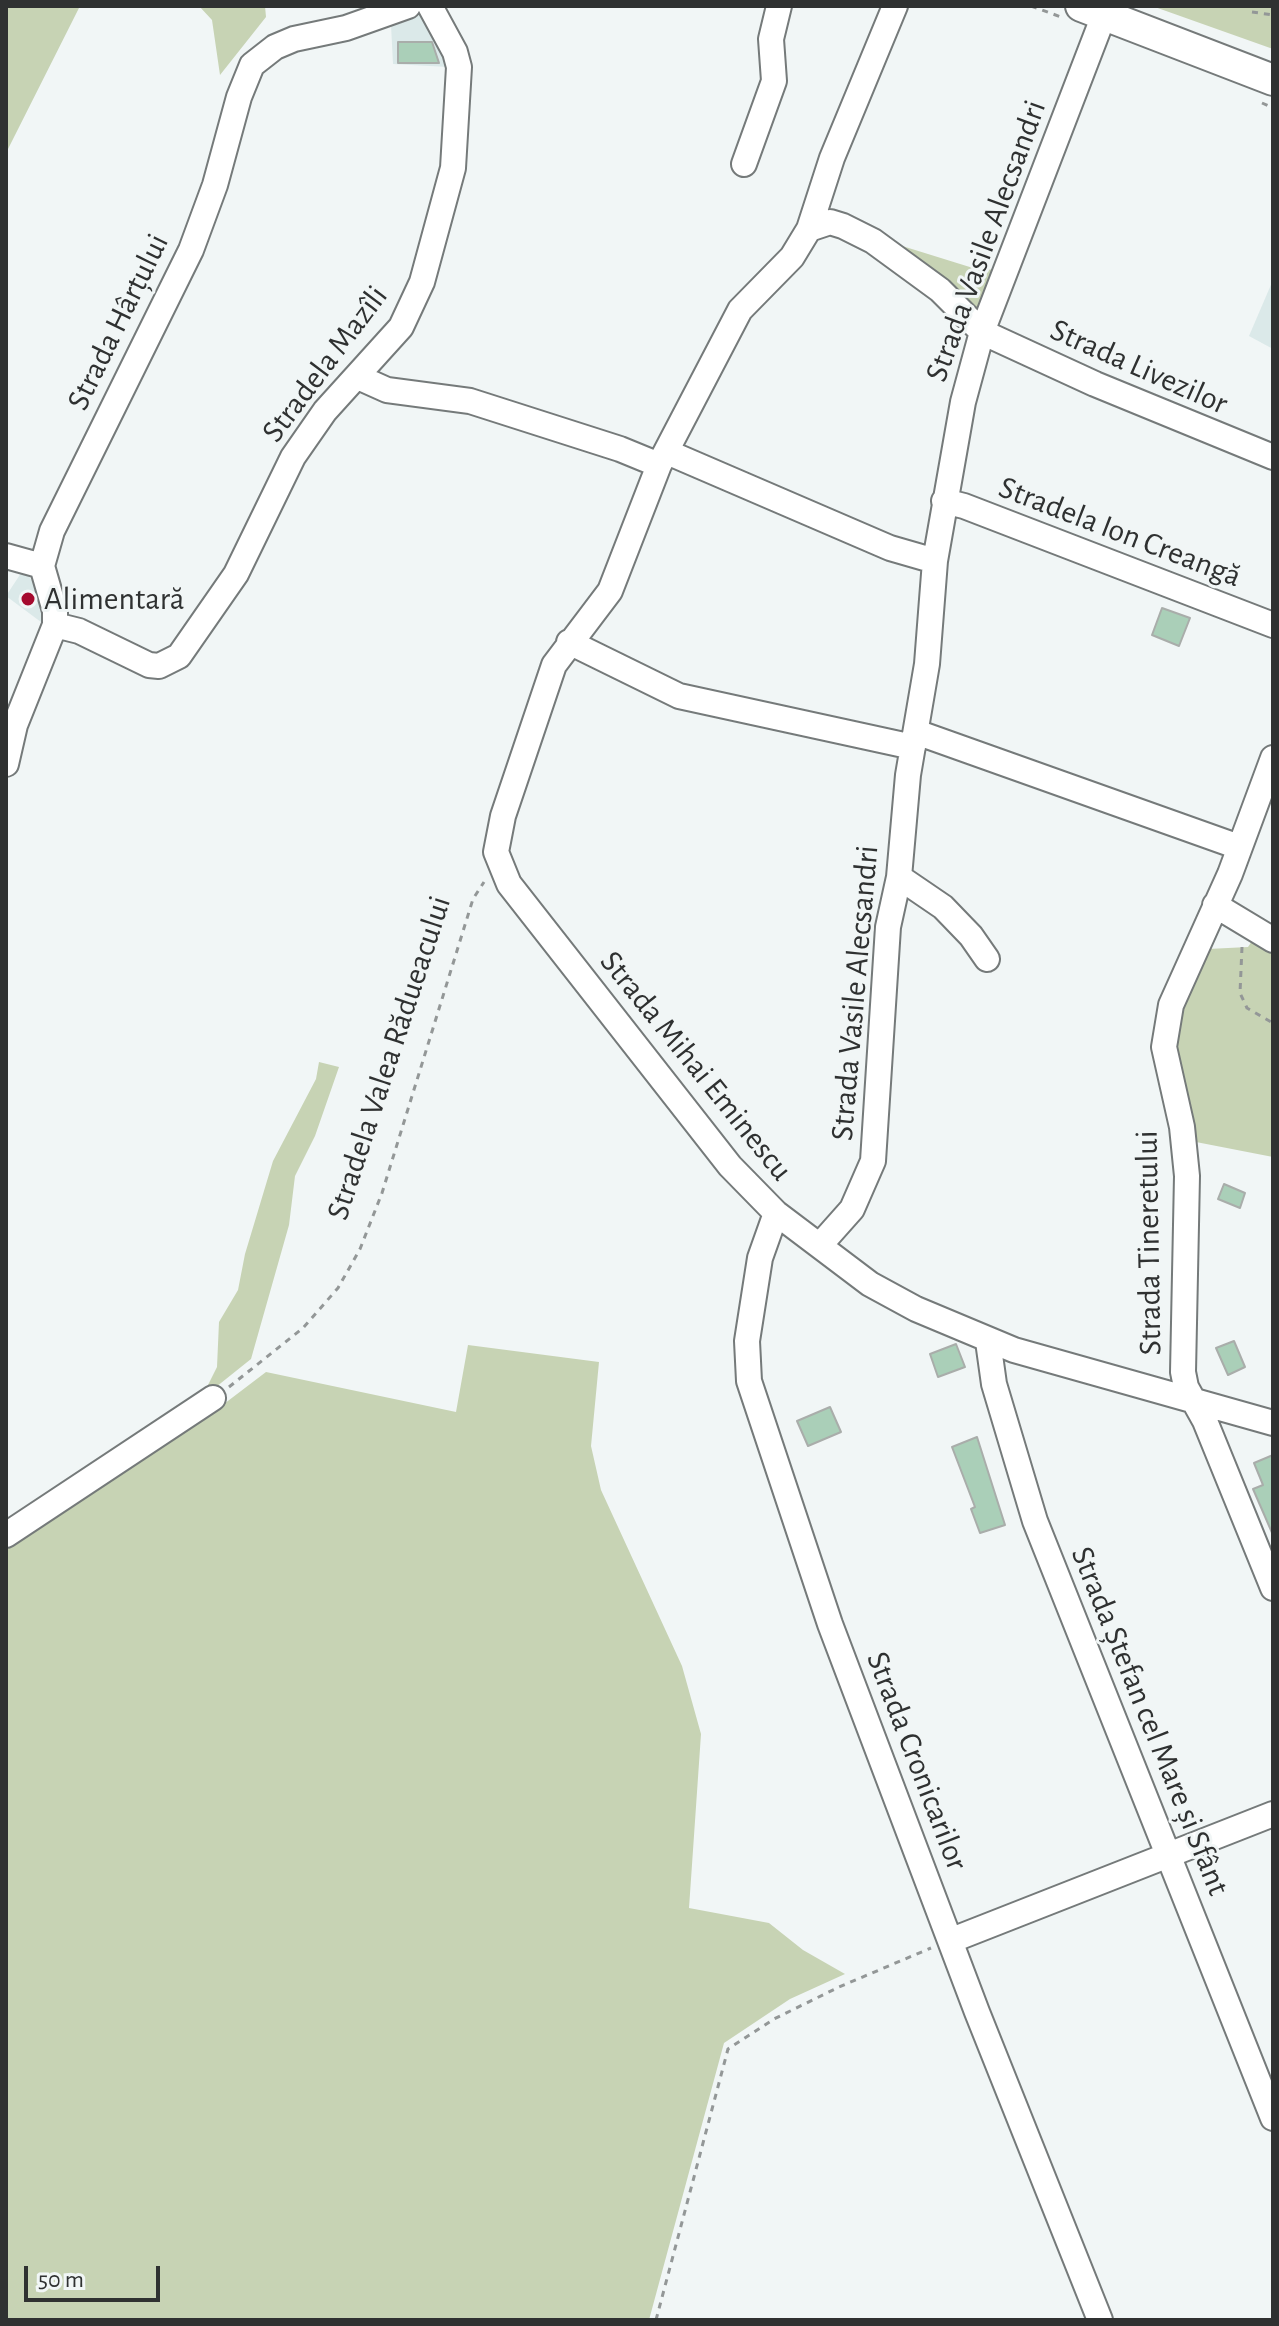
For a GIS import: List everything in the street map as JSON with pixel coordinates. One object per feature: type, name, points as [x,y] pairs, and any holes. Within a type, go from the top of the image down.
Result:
[{"type":"main road","points":[[1092,10],[1273,80]]},
{"type":"street","name":"Strada Hârțului","points":[[42,566],[70,490],[191,250],[215,185],[239,97],[252,65],[275,47],[294,39],[346,28],[408,6]]},
{"type":"street","name":"Stradela Mazîli","points":[[55,625],[79,631],[149,665],[159,666],[179,656],[236,574],[293,457],[325,411],[384,350],[413,306],[450,180],[459,67],[455,52],[430,6]]},
{"type":"street","points":[[744,164],[774,81],[771,39],[779,6]]},
{"type":"street","points":[[501,868],[496,852],[500,826],[554,665],[610,591],[663,459],[740,310],[792,257],[809,229],[832,158],[895,6]]},
{"type":"street","name":"Strada Vasile Alecsandri","points":[[820,1245],[852,1209],[873,1161],[885,958],[899,877],[927,664],[935,561],[963,402],[982,332],[1092,10]]},
{"type":"street","points":[[809,229],[830,222],[873,241],[940,290],[982,332]]},
{"type":"street","name":"Strada Livezilor","points":[[982,332],[1122,395],[1273,457]]},
{"type":"street","points":[[358,377],[387,390],[470,401],[620,449],[663,459],[890,548],[935,561]]},
{"type":"street","name":"Stradela Ion Creangă","points":[[944,501],[1273,625]]},
{"type":"street","points":[[6,556],[42,566],[55,611],[55,625],[20,711],[6,764]]},
{"type":"street","points":[[569,642],[679,696],[915,739],[1239,847]]},
{"type":"street","name":"Strada Tineretului","points":[[1273,758],[1239,847],[1171,1005],[1164,1047],[1182,1127],[1187,1176],[1181,1355],[1186,1387],[1205,1421],[1273,1588]]},
{"type":"street","name":"Strada Mihai Eminescu","points":[[501,868],[599,1002],[685,1105],[706,1136],[776,1213],[892,1297],[988,1341],[1273,1423]]},
{"type":"street","points":[[899,877],[943,907],[971,936],[987,959]]},
{"type":"street","points":[[1215,905],[1273,940]]},
{"type":"street","name":"Strada Cronicarilor","points":[[776,1213],[760,1258],[747,1341],[749,1381],[830,1624],[977,2012],[1100,2320]]},
{"type":"street","name":"Strada Ștefan cel Mare și Sfânt","points":[[988,1341],[994,1384],[1035,1521],[1273,2118]]},
{"type":"street","points":[[6,1535],[213,1398]]},
{"type":"street","points":[[952,1940],[1171,1857],[1273,1814]]},
{"type":"path","points":[[1252,12],[1273,15]]},
{"type":"path","name":"Stradela Valea Rădueacului","points":[[213,1398],[249,1374],[303,1328],[338,1288],[360,1249],[382,1193],[473,899],[485,881],[501,868]]},
{"type":"path","points":[[1248,926],[1242,948],[1240,993],[1247,1008],[1273,1023]]},
{"type":"path","points":[[656,2320],[728,2049],[774,2019],[839,1987],[952,1940]]},
{"type":"shaded area","points":[[421,14],[444,46],[448,67],[393,64],[391,25]]},
{"type":"shaded area","points":[[1273,280],[1273,349],[1249,336]]},
{"type":"shaded area","points":[[23,570],[38,587],[45,625],[6,596]]},
{"type":"green space","points":[[6,6],[80,6],[6,153]]},
{"type":"green space","points":[[199,6],[265,6],[266,17],[220,75],[212,20]]},
{"type":"green space","points":[[1152,6],[1273,6],[1273,49]]},
{"type":"green space","points":[[899,245],[973,268],[996,270],[979,318],[901,252]]},
{"type":"green space","points":[[1254,938],[1273,947],[1273,1157],[1196,1142],[1179,1080],[1173,1027],[1208,949],[1248,947]]},
{"type":"green space","points":[[319,1062],[339,1067],[315,1136],[295,1176],[289,1225],[251,1359],[201,1399],[217,1367],[219,1322],[238,1290],[245,1254],[273,1161],[316,1079]]},
{"type":"green space","points":[[468,1345],[599,1362],[591,1446],[601,1490],[682,1666],[701,1734],[689,1908],[769,1923],[803,1950],[845,1974],[790,1999],[724,2043],[649,2320],[6,2320],[6,1544],[216,1410],[266,1372],[456,1412]]},
{"type":"building","points":[[398,42],[432,42],[439,63],[398,63]]},
{"type":"building","points":[[1162,608],[1190,618],[1179,646],[1152,635]]},
{"type":"building","points":[[1224,1184],[1245,1193],[1240,1208],[1218,1199]]},
{"type":"building","points":[[1234,1341],[1245,1367],[1228,1375],[1216,1348]]},
{"type":"building","points":[[956,1344],[965,1367],[938,1377],[930,1354]]},
{"type":"building","points":[[830,1407],[841,1432],[808,1446],[797,1421]]},
{"type":"building","points":[[977,1437],[1005,1525],[980,1533],[971,1509],[975,1507],[952,1447]]},
{"type":"building","points":[[1273,1455],[1273,1535],[1253,1489],[1263,1485],[1254,1463]]},
{"type":"place","name":"Alimentară","points":[[28,599]]}]
